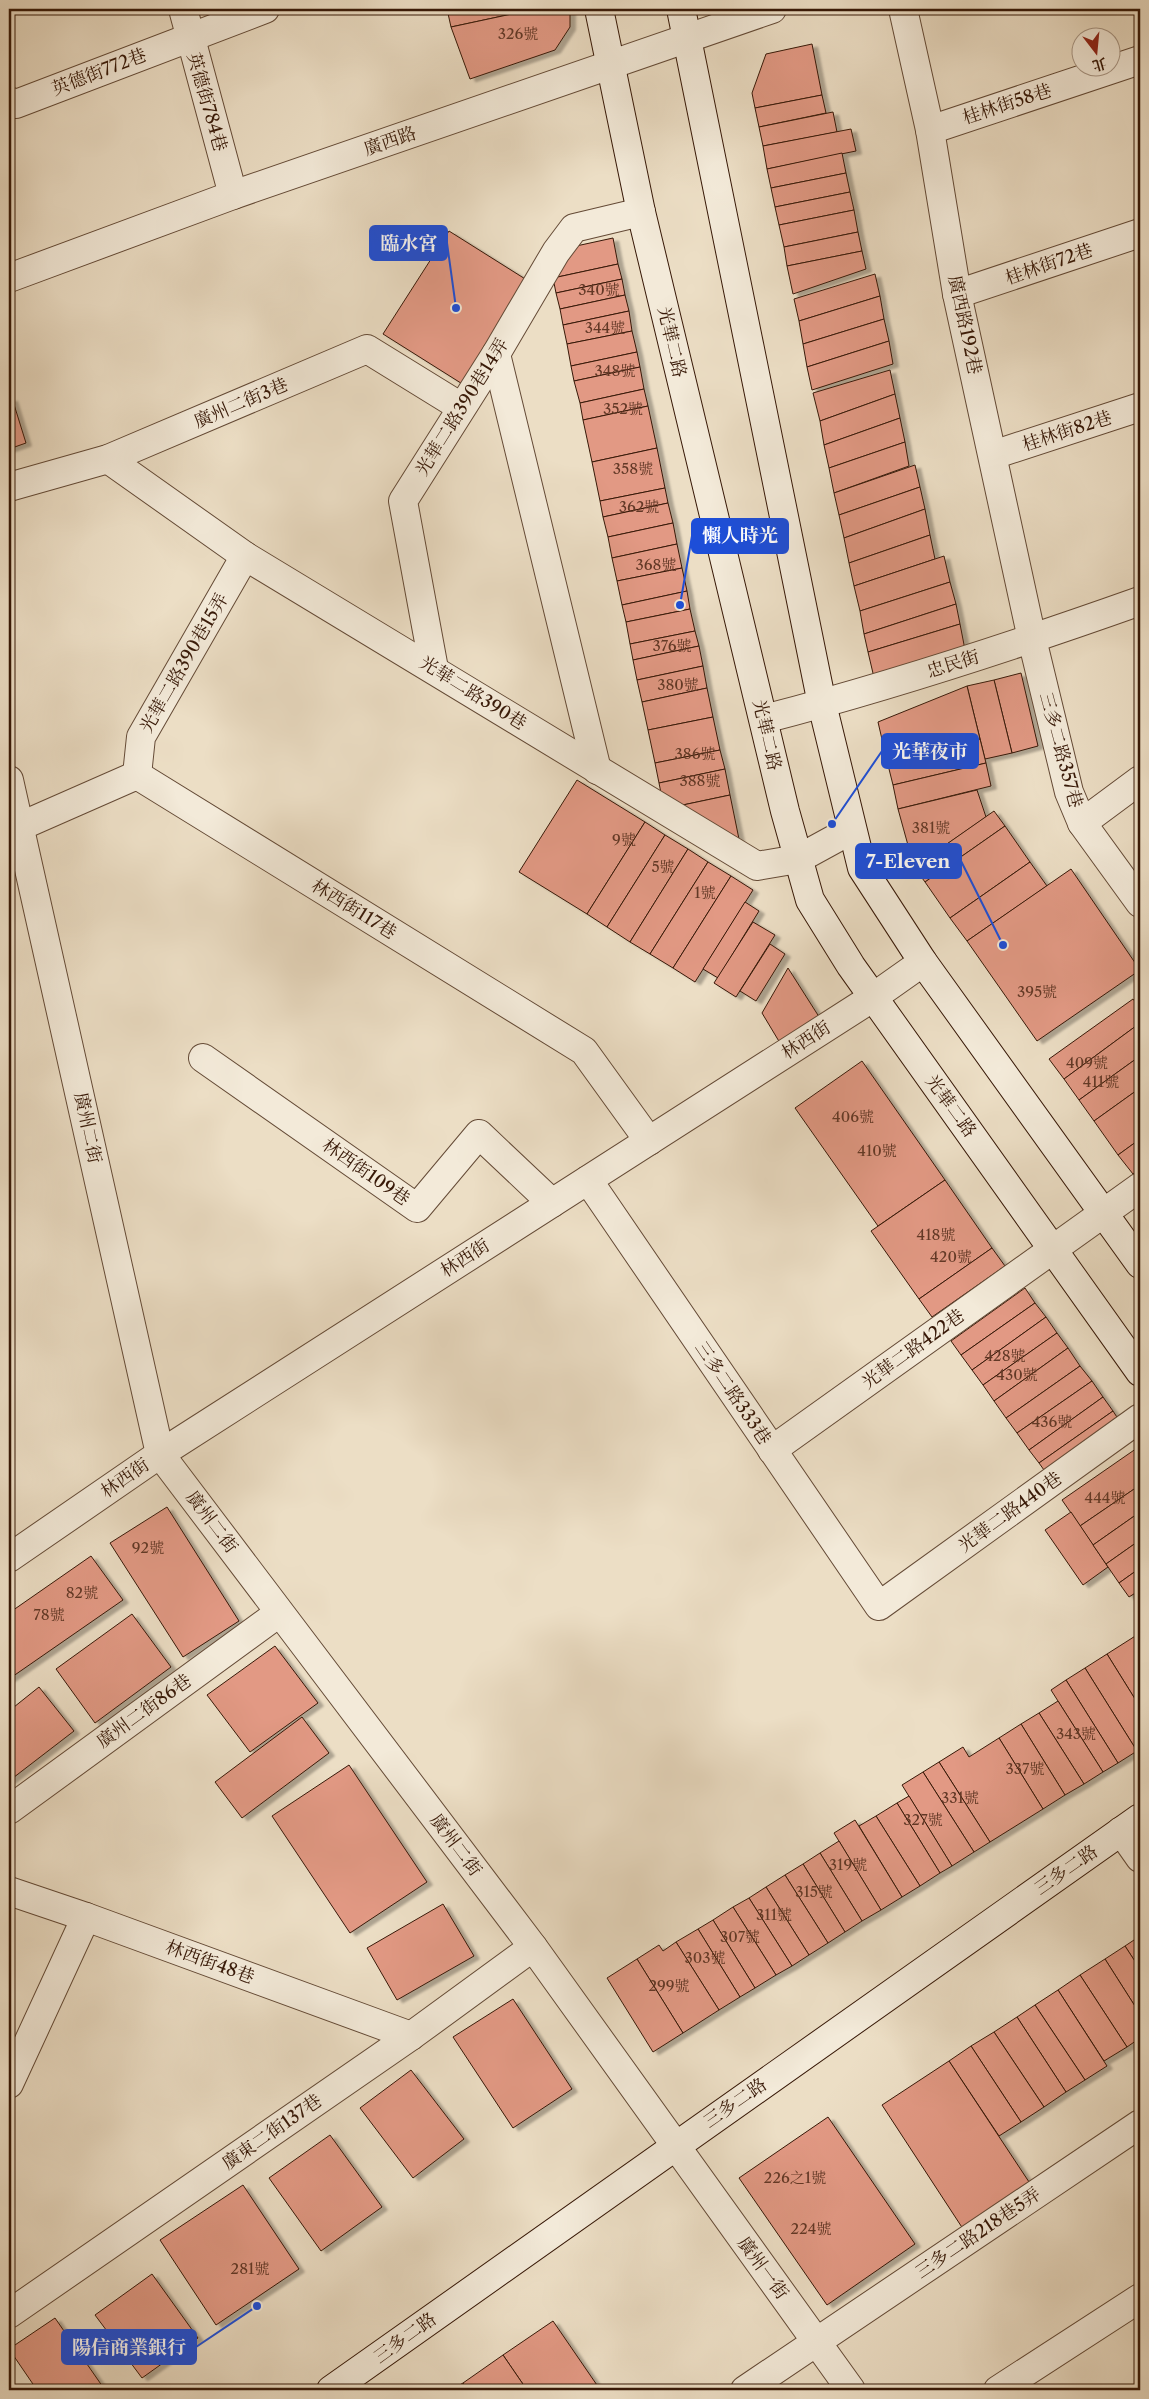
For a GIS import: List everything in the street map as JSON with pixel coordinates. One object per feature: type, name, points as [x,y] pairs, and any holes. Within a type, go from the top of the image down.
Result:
[{"type":"street","name":"英德街784巷","points":[[183,9],[233,194]]},
{"type":"street","name":"英德街772巷","points":[[9,101],[16,104],[265,9]]},
{"type":"street","name":"光華二路","points":[[599,9],[641,212],[798,859],[810,900],[872,998],[1054,1248],[1140,1372]]},
{"type":"street","points":[[681,9],[822,704],[851,830],[862,868],[922,962],[1140,1264]]},
{"type":"street","name":"廣西路","points":[[9,278],[233,194],[772,9]]},
{"type":"street","name":"廣西路192巷","points":[[903,9],[930,130],[957,294],[994,455],[1032,639]]},
{"type":"street","name":"桂林街58巷","points":[[930,130],[1140,60]]},
{"type":"street","name":"光華二路390巷14弄","points":[[434,669],[403,501],[496,354],[556,252],[574,228],[641,212]]},
{"type":"street","name":"桂林街72巷","points":[[957,294],[1140,233]]},
{"type":"street","name":"廣州二街3巷","points":[[9,487],[108,459],[368,349],[461,407]]},
{"type":"street","points":[[496,354],[598,770]]},
{"type":"street","name":"桂林街82巷","points":[[994,455],[1140,407]]},
{"type":"street","name":"光華二路390巷","points":[[108,459],[245,556],[757,866],[798,859],[851,830]]},
{"type":"street","name":"光華二路390巷15弄","points":[[137,775],[141,737],[245,556]]},
{"type":"street","name":"忠民街","points":[[764,719],[822,704],[1032,639],[1140,601]]},
{"type":"street","name":"三多二路357巷","points":[[1032,639],[1069,792],[1082,823],[1140,903]]},
{"type":"street","points":[[21,826],[137,775]]},
{"type":"street","name":"林西街117巷","points":[[137,775],[584,1051],[649,1141]]},
{"type":"street","name":"廣州二街","points":[[9,780],[21,826],[160,1454],[533,1947],[675,2146]]},
{"type":"street","points":[[1082,823],[1140,780]]},
{"type":"street","name":"林西街","points":[[9,1558],[160,1454],[872,998],[922,962]]},
{"type":"street","name":"林西街109巷","points":[[203,1058],[417,1208],[479,1134],[552,1203]]},
{"type":"street","name":"三多二路333巷","points":[[588,1180],[879,1606]]},
{"type":"street","name":"光華二路422巷","points":[[772,1450],[1140,1186]]},
{"type":"street","name":"光華二路440巷","points":[[879,1606],[1140,1418]]},
{"type":"street","name":"廣州二街86巷","points":[[9,1810],[280,1613]]},
{"type":"street","points":[[1131,1824],[1140,1858]]},
{"type":"street","name":"三多二路","points":[[331,2390],[1131,1824]]},
{"type":"street","name":"林西街48巷","points":[[9,1891],[86,1917],[411,2036]]},
{"type":"street","points":[[9,2084],[86,1917]]},
{"type":"street","name":"廣東二街137巷","points":[[9,2314],[411,2036],[533,1947]]},
{"type":"street","name":"三多二路218巷5弄","points":[[745,2390],[1140,2124]]},
{"type":"street","name":"廣州一街","points":[[675,2146],[851,2390]]},
{"type":"street","points":[[998,2390],[1140,2298]]},
{"type":"building","points":[[447,9],[535,9],[451,27]]},
{"type":"building","points":[[535,9],[570,9],[570,27],[555,50],[470,79],[451,27]]},
{"type":"building","points":[[812,44],[822,95],[755,108],[752,93],[766,54]]},
{"type":"building","points":[[822,95],[826,113],[759,127],[755,108]]},
{"type":"building","points":[[833,112],[837,132],[763,146],[759,127]]},
{"type":"building","points":[[851,129],[856,151],[767,169],[763,146]]},
{"type":"building","points":[[842,153],[846,173],[771,188],[767,169]]},
{"type":"building","points":[[846,173],[850,192],[775,207],[771,188]]},
{"type":"building","points":[[850,192],[854,210],[779,225],[775,207]]},
{"type":"building","points":[[854,210],[858,232],[784,247],[779,225]]},
{"type":"building","points":[[449,231],[530,282],[464,385],[383,334]]},
{"type":"building","points":[[858,232],[862,251],[787,266],[784,247]]},
{"type":"building","points":[[613,238],[618,264],[553,278],[567,248]]},
{"type":"building","points":[[862,251],[866,269],[793,294],[787,266]]},
{"type":"building","points":[[618,264],[622,279],[556,293],[553,278]]},
{"type":"building","points":[[875,274],[880,296],[799,321],[794,299]]},
{"type":"building","points":[[622,279],[625,295],[560,309],[556,293]]},
{"type":"building","points":[[625,295],[629,311],[563,325],[560,309]]},
{"type":"building","points":[[880,296],[884,319],[803,344],[799,321]]},
{"type":"building","points":[[629,311],[632,331],[567,344],[563,325]]},
{"type":"building","points":[[884,319],[889,341],[807,367],[803,344]]},
{"type":"building","points":[[632,331],[637,352],[571,366],[567,344]]},
{"type":"building","points":[[889,341],[893,364],[812,390],[807,367]]},
{"type":"building","points":[[637,352],[640,367],[574,381],[571,366]]},
{"type":"building","points":[[640,367],[644,389],[580,403],[574,381]]},
{"type":"building","points":[[890,370],[895,394],[820,421],[813,393]]},
{"type":"building","points":[[644,389],[648,406],[583,420],[580,403]]},
{"type":"building","points":[[895,394],[900,418],[824,445],[820,421]]},
{"type":"building","points":[[12,398],[26,443],[9,449],[9,399]]},
{"type":"building","points":[[648,406],[657,448],[592,462],[583,420]]},
{"type":"building","points":[[900,418],[905,442],[829,468],[824,445]]},
{"type":"building","points":[[905,442],[909,466],[834,493],[829,468]]},
{"type":"building","points":[[657,448],[665,488],[600,501],[592,462]]},
{"type":"building","points":[[915,465],[920,487],[839,515],[834,493]]},
{"type":"building","points":[[920,487],[925,509],[844,538],[839,515]]},
{"type":"building","points":[[665,488],[668,503],[603,517],[600,501]]},
{"type":"building","points":[[668,503],[673,523],[608,537],[603,517]]},
{"type":"building","points":[[925,509],[930,535],[849,563],[844,538]]},
{"type":"building","points":[[673,523],[677,544],[612,558],[608,537]]},
{"type":"building","points":[[930,535],[935,559],[854,586],[849,563]]},
{"type":"building","points":[[677,544],[682,568],[617,581],[612,558]]},
{"type":"building","points":[[944,556],[950,582],[860,611],[854,586]]},
{"type":"building","points":[[682,568],[687,591],[622,605],[617,581]]},
{"type":"building","points":[[950,582],[956,604],[864,634],[860,611]]},
{"type":"building","points":[[687,591],[690,609],[626,622],[622,605]]},
{"type":"building","points":[[956,604],[960,624],[868,652],[864,634]]},
{"type":"building","points":[[690,609],[695,631],[630,644],[626,622]]},
{"type":"building","points":[[960,624],[966,655],[876,686],[868,652]]},
{"type":"building","points":[[695,631],[699,646],[633,660],[630,644]]},
{"type":"building","points":[[699,646],[703,666],[637,680],[633,660]]},
{"type":"building","points":[[703,666],[707,688],[642,702],[637,680]]},
{"type":"building","points":[[1021,673],[1038,746],[1012,753],[994,680]]},
{"type":"building","points":[[994,680],[1012,753],[985,759],[967,686]]},
{"type":"building","points":[[967,686],[980,739],[887,761],[878,722]]},
{"type":"building","points":[[707,688],[713,717],[648,730],[642,702]]},
{"type":"building","points":[[713,717],[720,750],[655,763],[648,730]]},
{"type":"building","points":[[980,739],[986,763],[893,785],[887,761]]},
{"type":"building","points":[[720,750],[725,769],[659,783],[655,763]]},
{"type":"building","points":[[986,763],[991,786],[898,809],[893,785]]},
{"type":"building","points":[[725,769],[730,795],[678,806],[662,798],[659,783]]},
{"type":"building","points":[[577,780],[645,822],[587,914],[519,872]]},
{"type":"building","points":[[977,790],[986,817],[914,867],[898,809]]},
{"type":"building","points":[[730,795],[740,844],[678,806]]},
{"type":"building","points":[[994,811],[1005,826],[925,882],[914,867]]},
{"type":"building","points":[[645,822],[665,835],[607,927],[587,914]]},
{"type":"building","points":[[1005,826],[1030,862],[950,918],[925,882]]},
{"type":"building","points":[[665,835],[688,849],[630,942],[607,927]]},
{"type":"building","points":[[688,849],[708,862],[650,954],[630,942]]},
{"type":"building","points":[[708,862],[731,876],[673,968],[650,954]]},
{"type":"building","points":[[1030,862],[1047,886],[967,941],[950,918]]},
{"type":"building","points":[[1071,869],[1140,970],[1037,1041],[967,941]]},
{"type":"building","points":[[731,876],[753,890],[695,982],[673,968]]},
{"type":"building","points":[[745,902],[759,911],[718,978],[703,969]]},
{"type":"building","points":[[753,922],[775,935],[736,997],[714,983]]},
{"type":"building","points":[[770,944],[785,954],[756,1001],[740,991]]},
{"type":"building","points":[[788,968],[823,1023],[783,1048],[762,1013]]},
{"type":"building","points":[[1133,999],[1140,1008],[1140,1023],[1064,1079],[1049,1059]]},
{"type":"building","points":[[1140,1023],[1140,1056],[1079,1100],[1064,1079]]},
{"type":"building","points":[[1140,1056],[1140,1088],[1094,1121],[1079,1100]]},
{"type":"building","points":[[862,1061],[945,1180],[878,1226],[795,1108]]},
{"type":"building","points":[[1140,1088],[1140,1139],[1118,1155],[1094,1121]]},
{"type":"building","points":[[1140,1139],[1140,1168],[1133,1174],[1118,1155]]},
{"type":"building","points":[[945,1180],[992,1248],[919,1299],[871,1231]]},
{"type":"building","points":[[992,1248],[1005,1266],[932,1317],[919,1299]]},
{"type":"building","points":[[1025,1288],[1035,1303],[961,1355],[951,1341]]},
{"type":"building","points":[[1035,1303],[1046,1317],[972,1370],[961,1355]]},
{"type":"building","points":[[1046,1317],[1057,1333],[983,1385],[972,1370]]},
{"type":"building","points":[[1057,1333],[1068,1348],[994,1401],[983,1385]]},
{"type":"building","points":[[1068,1348],[1080,1366],[1006,1418],[994,1401]]},
{"type":"building","points":[[1080,1366],[1092,1381],[1017,1433],[1006,1418]]},
{"type":"building","points":[[1092,1381],[1103,1397],[1029,1450],[1017,1433]]},
{"type":"building","points":[[1103,1397],[1113,1411],[1039,1463],[1029,1450]]},
{"type":"building","points":[[1113,1411],[1122,1425],[1049,1477],[1039,1463]]},
{"type":"building","points":[[1140,1446],[1140,1485],[1080,1526],[1062,1500]]},
{"type":"building","points":[[1140,1485],[1140,1512],[1093,1545],[1080,1526]]},
{"type":"building","points":[[167,1507],[239,1621],[183,1657],[110,1543]]},
{"type":"building","points":[[1071,1512],[1108,1567],[1083,1585],[1045,1530]]},
{"type":"building","points":[[1140,1512],[1140,1540],[1106,1564],[1093,1545]]},
{"type":"building","points":[[1140,1540],[1140,1568],[1119,1583],[1106,1564]]},
{"type":"building","points":[[91,1556],[123,1600],[9,1679],[9,1613]]},
{"type":"building","points":[[1140,1568],[1140,1590],[1129,1597],[1119,1583]]},
{"type":"building","points":[[132,1614],[171,1667],[95,1723],[56,1669]]},
{"type":"building","points":[[1140,1633],[1140,1707],[1107,1654]]},
{"type":"building","points":[[275,1646],[318,1703],[250,1752],[207,1695]]},
{"type":"building","points":[[1107,1654],[1140,1707],[1140,1749],[1137,1751],[1085,1668]]},
{"type":"building","points":[[1085,1668],[1137,1751],[1118,1763],[1066,1680]]},
{"type":"building","points":[[1066,1680],[1118,1763],[1103,1772],[1051,1690]]},
{"type":"building","points":[[39,1687],[74,1731],[9,1781],[9,1711]]},
{"type":"building","points":[[1058,1701],[1103,1772],[1084,1784],[1039,1713]]},
{"type":"building","points":[[1039,1713],[1084,1784],[1065,1795],[1021,1724]]},
{"type":"building","points":[[302,1717],[329,1753],[242,1818],[215,1782]]},
{"type":"building","points":[[1021,1724],[1065,1795],[1043,1809],[999,1738]]},
{"type":"building","points":[[999,1738],[1043,1809],[990,1842],[939,1762],[963,1747],[969,1757]]},
{"type":"building","points":[[939,1762],[990,1842],[974,1852],[923,1772]]},
{"type":"building","points":[[349,1765],[427,1882],[350,1933],[272,1816]]},
{"type":"building","points":[[923,1772],[974,1852],[952,1866],[902,1785]]},
{"type":"building","points":[[909,1796],[952,1866],[940,1873],[897,1803]]},
{"type":"building","points":[[897,1803],[940,1873],[920,1886],[876,1816]]},
{"type":"building","points":[[876,1816],[920,1886],[902,1897],[859,1826]]},
{"type":"building","points":[[855,1820],[902,1897],[881,1910],[834,1833]]},
{"type":"building","points":[[839,1841],[881,1910],[862,1921],[820,1853]]},
{"type":"building","points":[[820,1853],[862,1921],[845,1932],[803,1864]]},
{"type":"building","points":[[803,1864],[845,1932],[828,1943],[785,1875]]},
{"type":"building","points":[[785,1875],[828,1943],[809,1955],[766,1887]]},
{"type":"building","points":[[766,1887],[809,1955],[792,1966],[749,1898]]},
{"type":"building","points":[[749,1898],[792,1966],[776,1975],[733,1907]]},
{"type":"building","points":[[443,1904],[474,1956],[397,2000],[367,1948]]},
{"type":"building","points":[[733,1907],[776,1975],[755,1988],[713,1920]]},
{"type":"building","points":[[713,1920],[755,1988],[740,1997],[698,1929]]},
{"type":"building","points":[[698,1929],[740,1997],[719,2010],[676,1942]]},
{"type":"building","points":[[1140,1936],[1140,1969],[1125,1946]]},
{"type":"building","points":[[676,1942],[719,2010],[683,2033],[637,1959],[659,1945],[663,1951]]},
{"type":"building","points":[[1125,1946],[1140,1969],[1140,2014],[1105,1959]]},
{"type":"building","points":[[637,1959],[683,2033],[653,2052],[607,1978]]},
{"type":"building","points":[[1105,1959],[1140,2014],[1140,2038],[1127,2047],[1080,1975]]},
{"type":"building","points":[[1080,1975],[1127,2047],[1104,2061],[1058,1990]]},
{"type":"building","points":[[1058,1990],[1107,2066],[1085,2080],[1035,2005]]},
{"type":"building","points":[[513,1999],[572,2089],[513,2128],[453,2037]]},
{"type":"building","points":[[1035,2005],[1085,2080],[1066,2092],[1017,2017]]},
{"type":"building","points":[[1017,2017],[1066,2092],[1044,2107],[994,2032]]},
{"type":"building","points":[[994,2032],[1044,2107],[1021,2122],[971,2046]]},
{"type":"building","points":[[971,2046],[1021,2122],[999,2136],[949,2061]]},
{"type":"building","points":[[949,2061],[1035,2191],[967,2235],[882,2105]]},
{"type":"building","points":[[411,2070],[464,2139],[413,2178],[360,2108]]},
{"type":"building","points":[[828,2117],[915,2244],[827,2305],[739,2178]]},
{"type":"building","points":[[330,2135],[382,2207],[321,2251],[269,2178]]},
{"type":"building","points":[[243,2185],[299,2269],[216,2325],[160,2240]]},
{"type":"building","points":[[152,2274],[198,2338],[142,2378],[95,2315]]},
{"type":"building","points":[[55,2318],[105,2390],[37,2390],[9,2349]]},
{"type":"building","points":[[553,2321],[599,2388],[595,2390],[527,2390],[503,2355]]},
{"type":"building","points":[[503,2355],[527,2390],[468,2390],[463,2383]]},
{"type":"building","points":[[463,2383],[468,2390],[451,2390]]},
{"type":"place","name":"臨水宮","points":[[456,308]]},
{"type":"place","name":"懶人時光","points":[[680,605]]},
{"type":"place","name":"光華夜市","points":[[832,824]]},
{"type":"place","name":"7-Eleven","points":[[1003,945]]},
{"type":"place","name":"陽信商業銀行","points":[[257,2306]]}]
